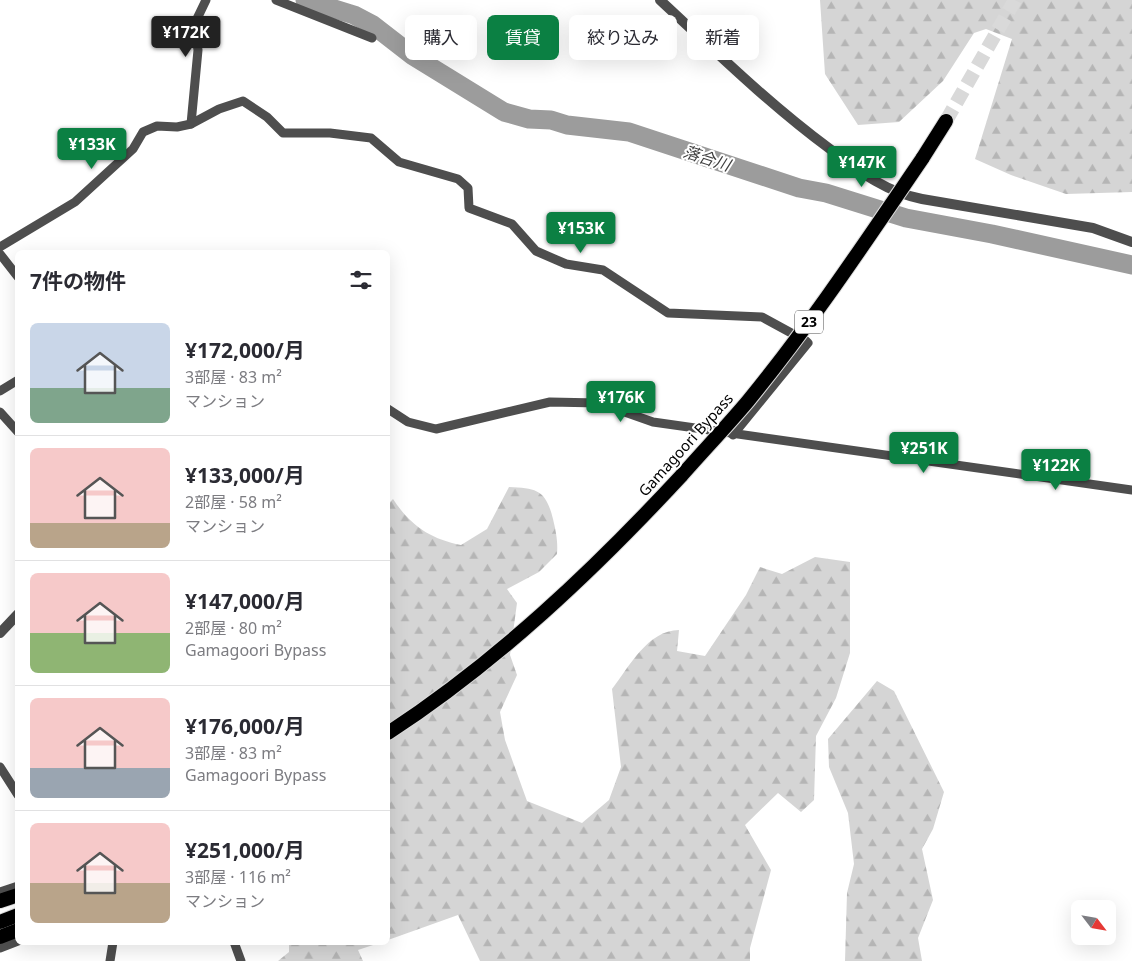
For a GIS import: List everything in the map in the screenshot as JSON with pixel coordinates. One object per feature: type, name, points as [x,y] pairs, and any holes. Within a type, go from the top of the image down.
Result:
[{"type":"highway","name":"Gamagoori Bypass","points":[[390,723],[486,653],[562,587],[623,529],[747,402],[854,259],[943,118]]},
{"type":"highway","name":"Gamagoori Bypass","points":[[390,732],[492,658],[567,593],[624,538],[679,472]]},
{"type":"highway","points":[[0,901],[15,896]]},
{"type":"highway","points":[[0,922],[15,916]]},
{"type":"highway","points":[[0,929],[15,923]]},
{"type":"highway","points":[[0,937],[15,931]]},
{"type":"street","points":[[191,124],[198,50],[194,25],[206,0]]},
{"type":"street","points":[[276,0],[372,38]]},
{"type":"street","points":[[660,0],[782,112],[865,175],[886,188],[905,196],[1094,228],[1132,242]]},
{"type":"street","points":[[0,247],[75,202],[133,149],[143,132],[157,126],[177,127],[191,124],[219,109],[243,101],[267,117],[283,133],[330,133],[371,138],[399,162],[458,179],[468,188],[469,208],[512,224],[536,251],[566,264],[603,270],[668,313],[762,316],[806,341],[808,343],[733,435]]},
{"type":"street","points":[[0,254],[15,273]]},
{"type":"street","points":[[0,392],[15,382]]},
{"type":"street","points":[[390,410],[408,422],[436,429],[550,402],[599,403],[653,422],[733,435],[1132,490]]},
{"type":"street","points":[[0,412],[15,429]]},
{"type":"street","points":[[0,633],[15,617]]},
{"type":"street","points":[[2,773],[15,792]]},
{"type":"street","points":[[0,892],[15,887]]},
{"type":"street","points":[[0,948],[15,942]]},
{"type":"street","points":[[110,961],[113,945]]},
{"type":"street","points":[[235,945],[241,961]]},
{"type":"green space","points":[[820,0],[1132,0],[1132,192],[1066,194],[1011,175],[975,159],[1012,39],[986,29],[974,33],[943,81],[899,122],[858,125],[825,74]]},
{"type":"green space","points":[[509,487],[527,488],[539,493],[547,502],[553,519],[557,554],[539,572],[507,589],[517,603],[510,655],[517,675],[500,712],[505,740],[527,801],[582,823],[609,800],[621,767],[612,689],[640,651],[658,636],[679,630],[677,651],[705,656],[746,595],[760,567],[782,574],[815,557],[850,562],[850,653],[836,698],[816,736],[814,800],[801,812],[778,793],[745,825],[771,870],[750,948],[750,961],[480,961],[458,915],[390,939],[390,502],[393,499],[406,516],[422,530],[450,542],[461,545],[487,529]]},
{"type":"green space","points":[[877,681],[894,691],[944,792],[933,829],[922,849],[933,900],[918,938],[922,961],[845,961],[847,893],[854,864],[848,813],[829,767],[828,739]]},
{"type":"green space","points":[[289,945],[373,945],[358,950],[363,961],[278,961],[289,952]]},
{"type":"waterway","name":"落合川","points":[[305,0],[354,15],[373,25],[413,56],[504,112],[529,119],[551,120],[567,125],[629,132],[799,188],[826,193],[906,218],[992,234],[1132,265]]},
{"type":"tunnel","points":[[946,121],[1015,0]]}]
